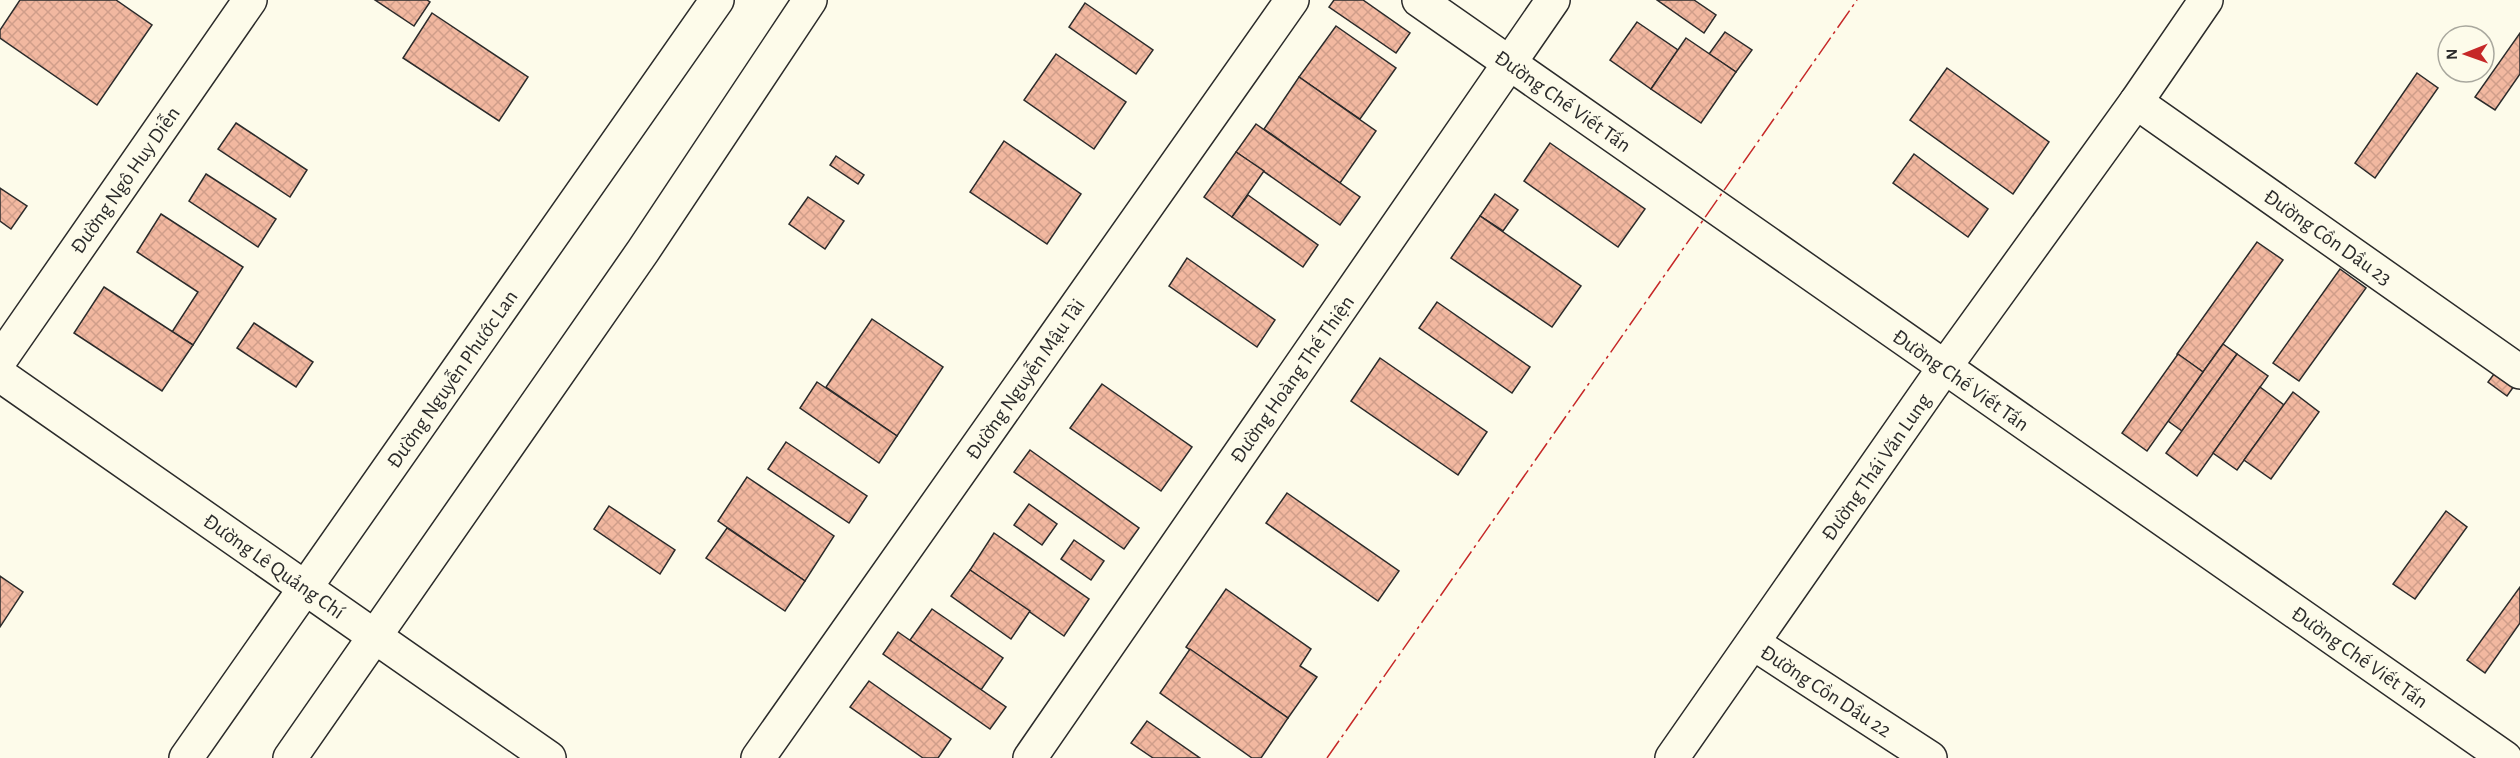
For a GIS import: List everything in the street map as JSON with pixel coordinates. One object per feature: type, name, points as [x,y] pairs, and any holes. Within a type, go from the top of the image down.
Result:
[{"type":"street","name":"Đường Ngô Huy Diễn","points":[[0,360],[250,0]]},
{"type":"street","name":"Đường Nguyễn Phước Lan","points":[[186,758],[717,0]]},
{"type":"street","points":[[290,758],[643,251],[810,0]]},
{"type":"street","name":"Đường Nguyễn Mậu Tài","points":[[758,758],[1292,0]]},
{"type":"street","name":"Đường Chế Viết Tấn","points":[[1419,0],[2505,758]]},
{"type":"street","name":"Đường Hoàng Thế Thiện","points":[[1030,758],[1553,0]]},
{"type":"street","name":"Đường Thái Văn Lung","points":[[1672,758],[1944,368],[2136,102],[2206,0]]},
{"type":"street","name":"Đường Cồn Dầu 23","points":[[2136,102],[2520,372]]},
{"type":"street","name":"Đường Lê Quảng Chí","points":[[0,375],[549,758]]},
{"type":"street","name":"Đường Cồn Dầu 22","points":[[1753,644],[1930,758]]},
{"type":"building","points":[[20,0],[116,0],[152,25],[97,105],[0,38],[0,30]]},
{"type":"building","points":[[375,0],[427,0],[430,2],[414,26]]},
{"type":"building","points":[[1334,0],[1363,0],[1410,33],[1396,53],[1329,7]]},
{"type":"building","points":[[1657,0],[1694,0],[1716,15],[1704,33]]},
{"type":"building","points":[[1085,3],[1153,50],[1136,74],[1069,27]]},
{"type":"building","points":[[432,13],[528,77],[499,121],[403,58]]},
{"type":"building","points":[[1637,22],[1678,50],[1651,89],[1610,60]]},
{"type":"building","points":[[1336,26],[1396,68],[1360,119],[1299,77]]},
{"type":"building","points":[[1725,32],[1752,50],[1736,72],[1709,54]]},
{"type":"building","points":[[2520,33],[2520,74],[2495,110],[2475,97],[2484,84],[2496,84],[2496,67]]},
{"type":"building","points":[[1686,38],[1736,72],[1701,123],[1651,89]]},
{"type":"building","points":[[1056,54],[1126,102],[1094,149],[1024,100]]},
{"type":"building","points":[[1947,68],[2049,142],[2013,194],[1910,120]]},
{"type":"building","points":[[2417,73],[2438,88],[2375,178],[2355,163]]},
{"type":"building","points":[[1299,77],[1376,131],[1340,183],[1264,129]]},
{"type":"building","points":[[236,123],[307,170],[290,197],[218,149]]},
{"type":"building","points":[[1256,124],[1360,197],[1340,225],[1236,152]]},
{"type":"building","points":[[1004,141],[1081,194],[1047,244],[970,192]]},
{"type":"building","points":[[1550,143],[1645,209],[1618,247],[1524,181]]},
{"type":"building","points":[[1236,152],[1264,171],[1232,217],[1204,197]]},
{"type":"building","points":[[1914,154],[1988,209],[1968,237],[1893,183]]},
{"type":"building","points":[[836,156],[864,175],[858,184],[830,165]]},
{"type":"building","points":[[206,174],[276,219],[258,247],[189,201]]},
{"type":"building","points":[[0,188],[27,206],[11,229],[0,221]]},
{"type":"building","points":[[1495,194],[1518,210],[1503,231],[1480,216]]},
{"type":"building","points":[[1248,195],[1318,245],[1303,267],[1232,217]]},
{"type":"building","points":[[808,197],[844,221],[825,249],[789,224]]},
{"type":"building","points":[[161,214],[243,267],[193,345],[172,332],[198,292],[137,252]]},
{"type":"building","points":[[1480,216],[1581,286],[1552,327],[1451,258]]},
{"type":"building","points":[[2257,242],[2283,260],[2203,372],[2177,354]]},
{"type":"building","points":[[1187,258],[1275,320],[1257,347],[1169,286]]},
{"type":"building","points":[[2340,269],[2366,288],[2299,381],[2273,363]]},
{"type":"building","points":[[104,287],[193,345],[162,391],[74,333]]},
{"type":"building","points":[[1437,302],[1530,367],[1512,393],[1419,328]]},
{"type":"building","points":[[872,319],[943,367],[897,436],[826,387]]},
{"type":"building","points":[[254,323],[313,362],[296,387],[237,348]]},
{"type":"building","points":[[2223,344],[2237,354],[2182,431],[2168,421]]},
{"type":"building","points":[[2178,354],[2203,372],[2147,451],[2122,433]]},
{"type":"building","points":[[2237,354],[2268,376],[2197,476],[2166,453]]},
{"type":"building","points":[[1380,358],[1487,432],[1458,475],[1351,401]]},
{"type":"building","points":[[2500,366],[2519,379],[2507,396],[2488,382]]},
{"type":"building","points":[[817,382],[897,436],[879,463],[800,408]]},
{"type":"building","points":[[1102,384],[1192,447],[1161,491],[1070,428]]},
{"type":"building","points":[[2260,387],[2284,405],[2237,470],[2213,453]]},
{"type":"building","points":[[2293,392],[2319,412],[2271,479],[2244,460]]},
{"type":"building","points":[[786,442],[867,496],[849,523],[768,469]]},
{"type":"building","points":[[1030,450],[1139,528],[1124,549],[1014,472]]},
{"type":"building","points":[[747,477],[834,536],[805,581],[718,521]]},
{"type":"building","points":[[1287,493],[1399,571],[1378,601],[1266,523]]},
{"type":"building","points":[[1029,504],[1057,524],[1042,545],[1014,525]]},
{"type":"building","points":[[609,506],[675,550],[660,574],[594,529]]},
{"type":"building","points":[[2446,511],[2467,527],[2415,599],[2393,584]]},
{"type":"building","points":[[727,528],[805,581],[785,611],[706,558]]},
{"type":"building","points":[[994,533],[1089,599],[1064,636],[970,570]]},
{"type":"building","points":[[1074,540],[1104,561],[1091,580],[1061,559]]},
{"type":"building","points":[[970,570],[1030,611],[1011,639],[951,596]]},
{"type":"building","points":[[0,576],[23,592],[0,627]]},
{"type":"building","points":[[2520,587],[2520,623],[2485,673],[2467,660]]},
{"type":"building","points":[[1226,589],[1311,649],[1300,666],[1317,677],[1288,718],[1186,647]]},
{"type":"building","points":[[932,609],[1003,658],[981,690],[910,640]]},
{"type":"building","points":[[898,632],[1006,707],[990,729],[883,654]]},
{"type":"building","points":[[1190,649],[1288,718],[1261,758],[1252,758],[1160,693]]},
{"type":"building","points":[[869,681],[951,739],[938,758],[923,758],[850,707]]},
{"type":"building","points":[[1147,721],[1200,758],[1153,758],[1131,743]]},
{"type":"power","points":[[1327,758],[1857,0]]}]
